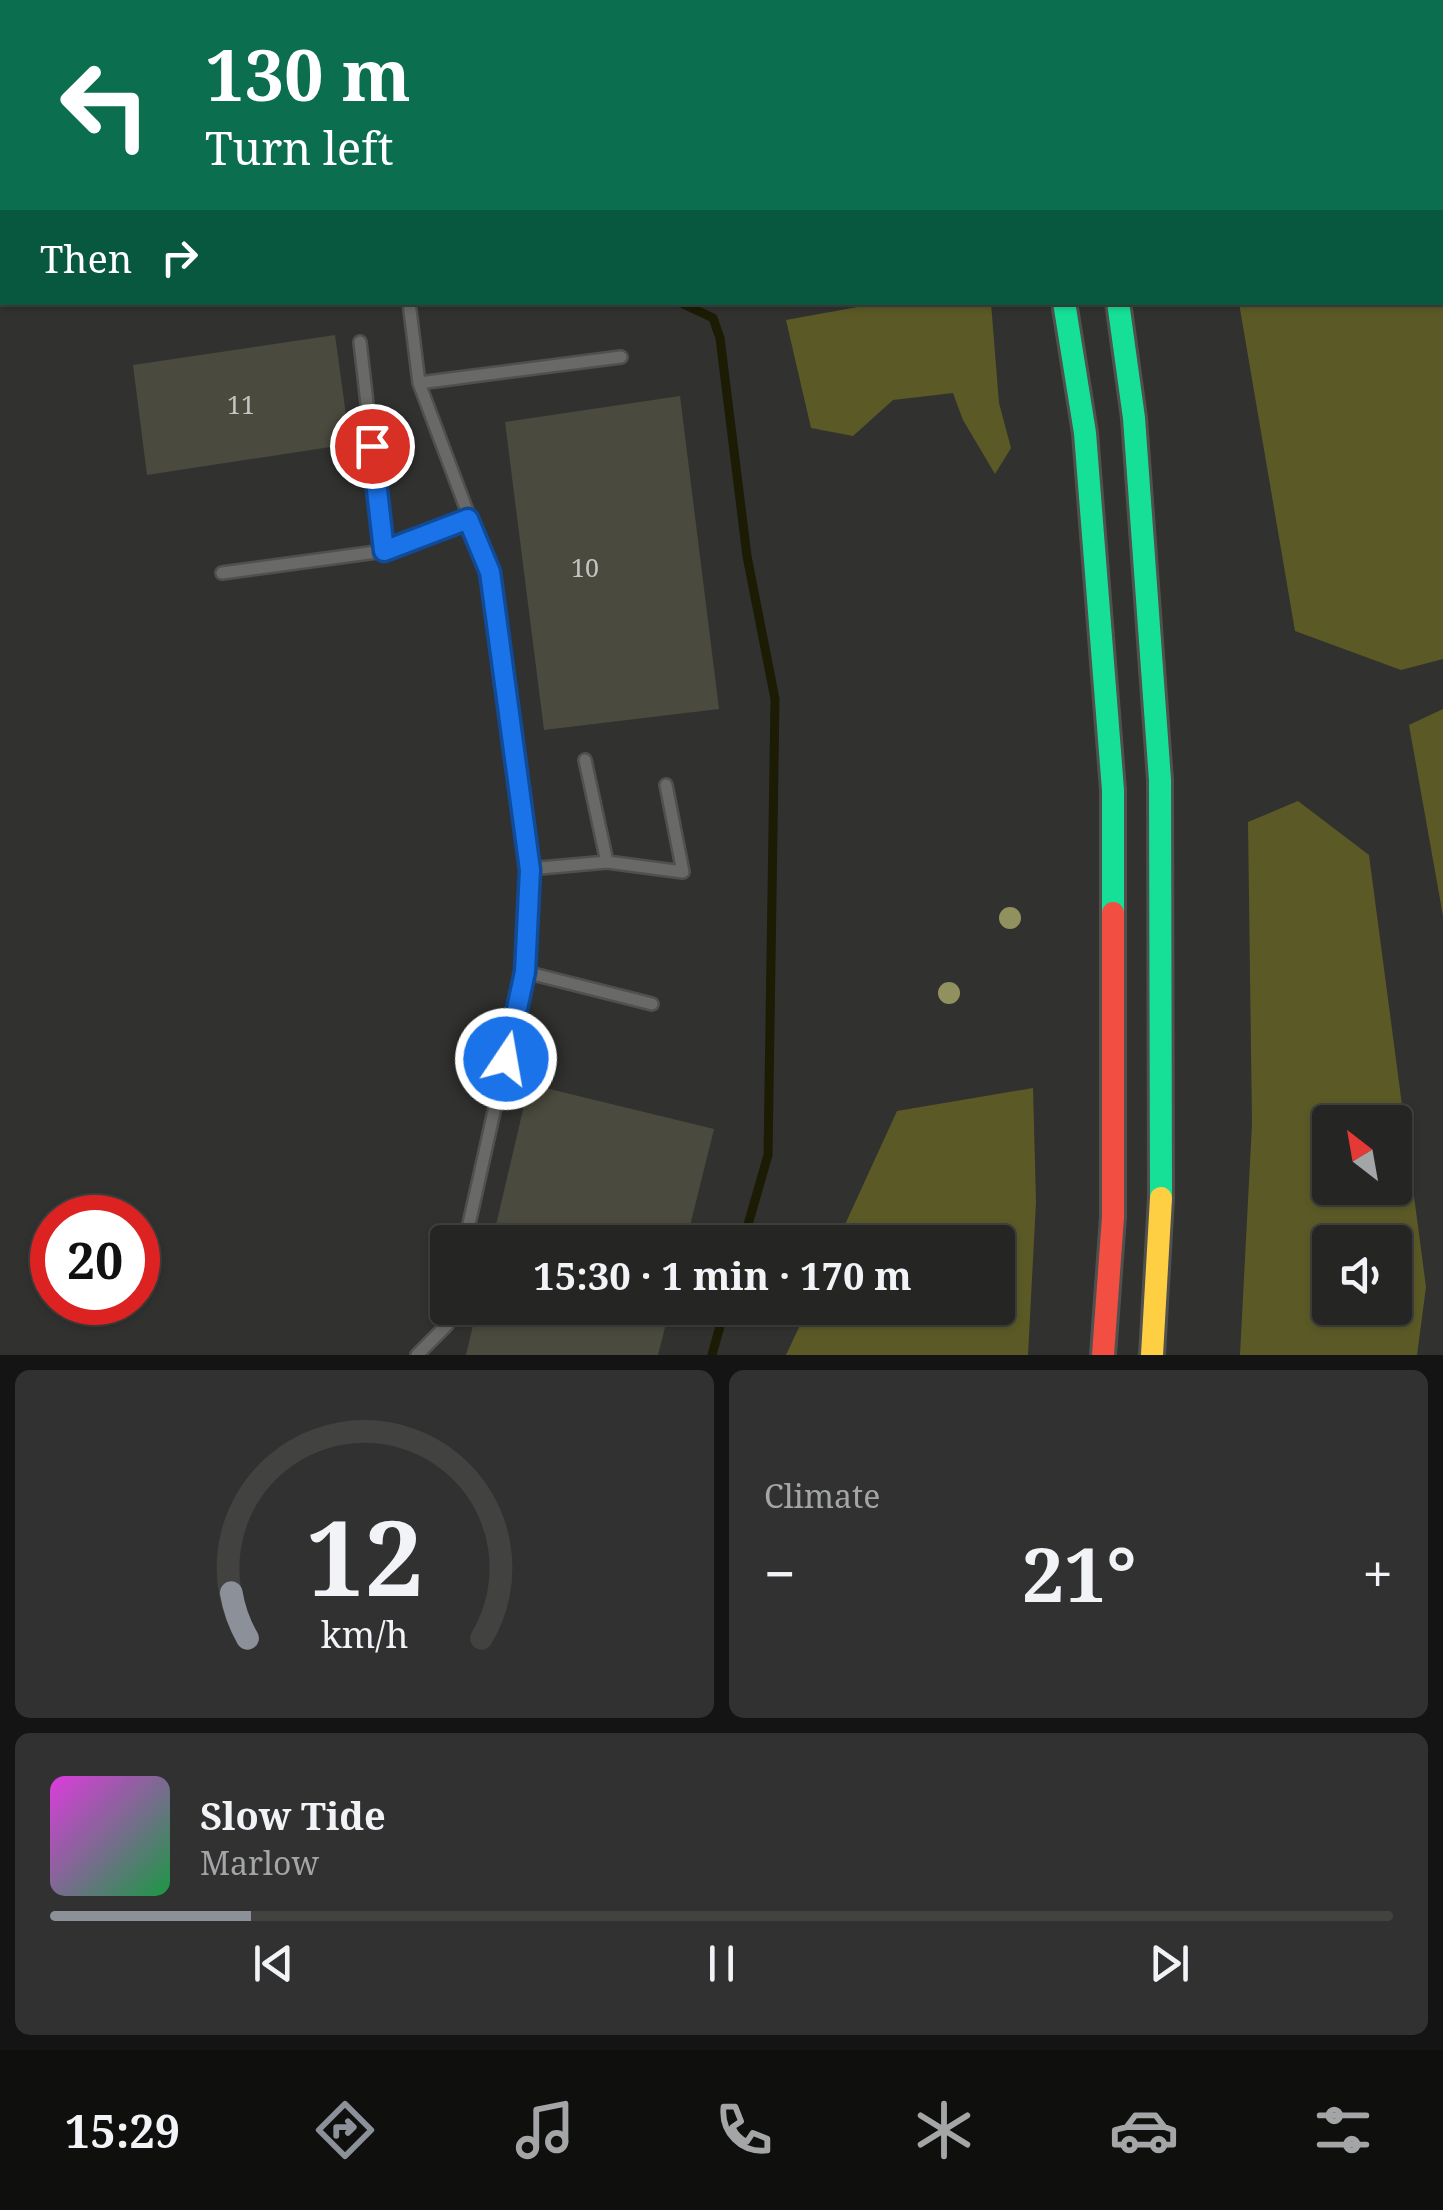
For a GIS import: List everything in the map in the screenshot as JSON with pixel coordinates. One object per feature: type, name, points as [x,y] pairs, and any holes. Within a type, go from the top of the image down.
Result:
[{"type":"highway","points":[[1064,305],[1084,433],[1113,790],[1112,1218],[1103,1355]]},
{"type":"highway","points":[[1118,305],[1134,418],[1160,780],[1161,1207],[1152,1355]]},
{"type":"lane","points":[[409,305],[419,383],[490,572],[530,870],[525,972],[469,1225]]},
{"type":"lane","points":[[360,342],[384,551]]},
{"type":"lane","points":[[419,383],[621,358]]},
{"type":"lane","points":[[222,573],[384,551],[468,519]]},
{"type":"lane","points":[[586,760],[607,862]]},
{"type":"lane","points":[[530,870],[607,862],[683,872],[666,786]]},
{"type":"lane","points":[[525,972],[652,1004]]},
{"type":"lane","points":[[417,1355],[447,1325]]},
{"type":"shaded area","points":[[868,305],[991,305],[999,403],[1011,448],[995,474],[963,420],[953,393],[893,400],[853,436],[811,428],[786,320]]},
{"type":"shaded area","points":[[1239,305],[1443,305],[1443,659],[1401,670],[1295,631]]},
{"type":"shaded area","points":[[1443,709],[1443,916],[1409,725]]},
{"type":"shaded area","points":[[1298,801],[1369,855],[1402,1105],[1312,1105],[1312,1205],[1412,1205],[1412,1181],[1426,1287],[1417,1355],[1240,1355],[1252,1124],[1248,822]]},
{"type":"shaded area","points":[[1033,1088],[1036,1202],[1028,1355],[786,1355],[800,1325],[1015,1325],[1015,1225],[845,1225],[897,1111]]},
{"type":"building","points":[[335,335],[350,444],[147,475],[133,365]]},
{"type":"building","points":[[680,396],[719,709],[544,730],[505,422]]},
{"type":"building","points":[[529,1084],[714,1129],[690,1225],[496,1225]]},
{"type":"building","points":[[473,1325],[666,1325],[658,1355],[466,1355]]},
{"type":"waterway","points":[[685,305],[713,318],[720,338],[747,556],[775,699],[768,1155],[748,1225]]},
{"type":"waterway","points":[[712,1355],[720,1325]]},
{"type":"traffic: fast","points":[[1064,305],[1085,433],[1113,790],[1113,913]]},
{"type":"traffic: fast","points":[[1118,305],[1134,418],[1160,780],[1161,1198]]},
{"type":"traffic: slow","points":[[1152,1355],[1161,1198]]},
{"type":"traffic: jam","points":[[1103,1355],[1113,1217],[1113,913]]},
{"type":"route","points":[[372,446],[384,551],[468,519],[490,572],[530,870],[525,972],[506,1059]]}]
